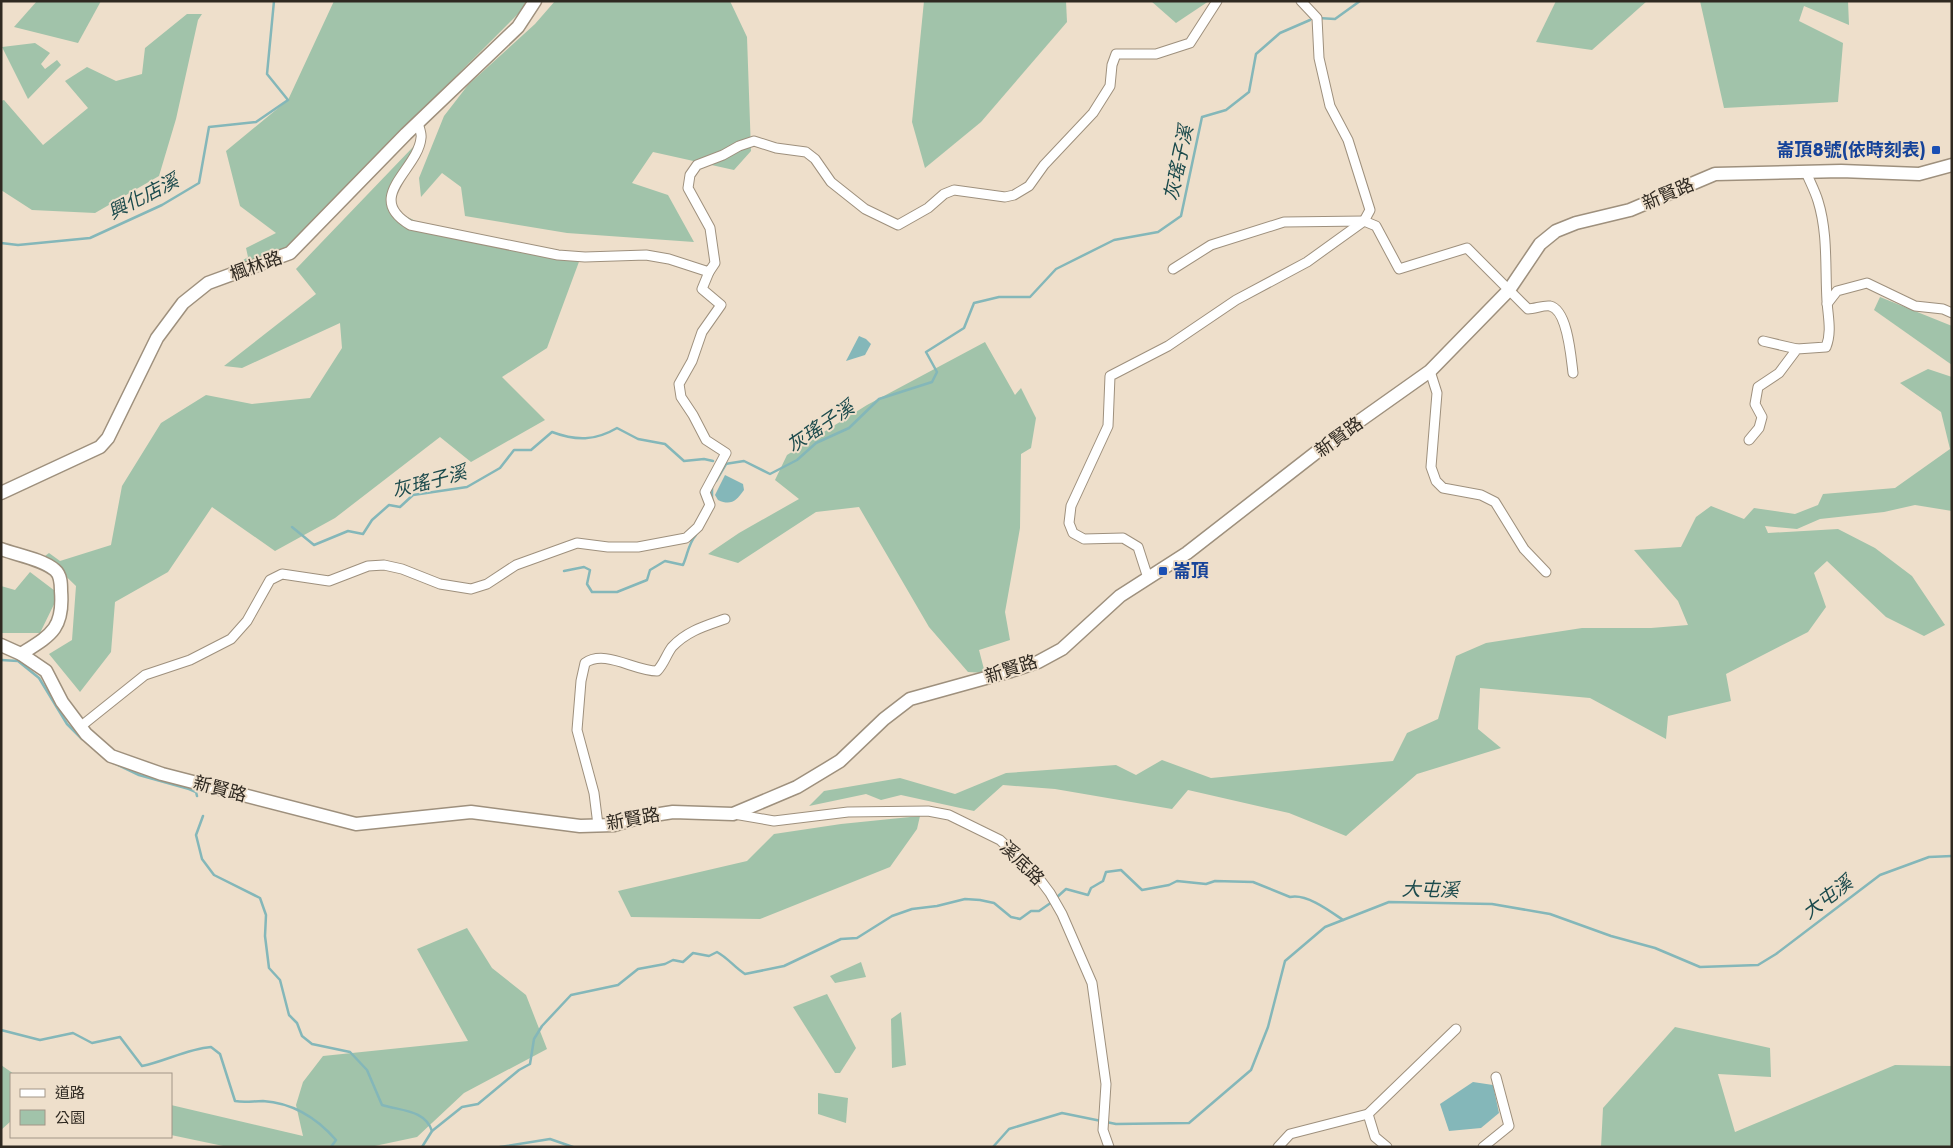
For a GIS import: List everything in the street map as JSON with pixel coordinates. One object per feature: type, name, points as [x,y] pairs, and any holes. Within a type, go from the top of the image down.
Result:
[{"type":"street","name":"楓林路","points":[[1,493],[100,447],[108,438],[157,338],[183,303],[208,283],[290,253],[418,123],[518,27],[535,1]]},
{"type":"street","points":[[80,727],[145,675],[190,660],[231,639],[247,621],[270,580],[282,574],[329,581],[368,566],[384,565],[402,569],[440,584],[471,589],[488,584],[516,564],[577,543],[608,547],[638,547],[686,538],[698,526],[710,506],[705,492],[726,453],[706,440],[693,414],[681,397],[679,384],[692,361],[702,332],[721,305],[702,290],[709,272],[715,263],[710,228],[688,188],[690,175],[697,164],[723,156],[739,146],[754,141],[776,148],[806,152],[815,159],[830,182],[865,209],[898,225],[928,208],[944,194],[954,190],[1005,197],[1014,195],[1029,186],[1044,165],[1092,113],[1110,86],[1112,65],[1116,54],[1156,54],[1190,42],[1217,1]]},
{"type":"street","points":[[1148,578],[1138,547],[1123,538],[1106,540],[1084,539],[1074,533],[1069,523],[1071,506],[1108,426],[1110,376],[1168,346],[1236,300],[1307,262],[1364,221],[1370,210],[1348,140],[1330,106],[1319,58],[1317,18],[1302,1]]},
{"type":"street","points":[[418,123],[421,138],[415,155],[391,193],[392,204],[396,212],[410,224],[558,255],[594,257],[646,254],[669,259],[709,272]]},
{"type":"street","name":"新賢路","points":[[1,645],[21,654],[46,671],[62,702],[80,727],[111,756],[162,774],[356,824],[471,812],[580,826],[614,825],[641,817],[673,812],[733,814],[797,787],[829,768],[910,699],[1012,671],[1038,662],[1062,649],[1120,596],[1252,504],[1327,444],[1430,371],[1509,290],[1540,244],[1556,231],[1576,223],[1630,210],[1716,174],[1806,172],[1919,174],[1952,165]]},
{"type":"street","points":[[1763,341],[1797,349],[1826,347],[1830,320],[1827,304],[1824,231],[1818,200],[1806,172]]},
{"type":"street","points":[[1173,269],[1211,244],[1284,222],[1364,221],[1376,226],[1399,269],[1468,248],[1528,310],[1548,306],[1559,312],[1564,320],[1573,373]]},
{"type":"street","points":[[1827,304],[1838,291],[1867,283],[1915,306],[1943,309],[1952,313]]},
{"type":"street","points":[[1748,440],[1759,428],[1762,416],[1755,404],[1758,387],[1778,373],[1797,349]]},
{"type":"street","points":[[1430,371],[1437,392],[1431,467],[1436,482],[1443,488],[1481,495],[1495,502],[1524,549],[1546,572]]},
{"type":"street","points":[[1,549],[48,566],[57,571],[61,580],[62,615],[55,628],[47,637],[21,654]]},
{"type":"street","points":[[598,825],[594,793],[577,730],[580,681],[585,663],[593,658],[602,658],[647,671],[657,670],[663,665],[671,649],[690,632],[725,619]]},
{"type":"street","name":"溪底路","points":[[733,814],[774,821],[848,812],[928,811],[949,815],[1000,840],[1035,873],[1051,895],[1092,983],[1106,1084],[1103,1130],[1109,1147]]},
{"type":"street","points":[[1278,1147],[1290,1134],[1368,1114],[1456,1029]]},
{"type":"street","points":[[1483,1147],[1509,1126],[1496,1077]]},
{"type":"street","points":[[1368,1114],[1375,1137],[1387,1147]]},
{"type":"green space","points":[[37,1],[101,1],[78,43],[14,27]]},
{"type":"green space","points":[[334,1],[531,1],[284,249],[231,271],[237,264],[248,257],[246,248],[276,233],[240,206],[226,151],[288,100]]},
{"type":"green space","points":[[555,1],[730,1],[747,37],[751,151],[734,170],[653,152],[632,183],[668,195],[694,242],[567,233],[465,216],[461,187],[442,173],[421,197],[419,178],[444,116],[468,85],[535,24]]},
{"type":"green space","points":[[924,1],[1066,1],[1067,22],[981,122],[925,168],[912,122]]},
{"type":"green space","points":[[1151,1],[1209,1],[1176,23]]},
{"type":"green space","points":[[1556,1],[1647,1],[1592,50],[1536,42]]},
{"type":"green space","points":[[1700,1],[1848,1],[1849,25],[1804,6],[1799,21],[1843,43],[1838,102],[1724,108]]},
{"type":"green space","points":[[187,14],[202,14],[198,20],[176,119],[159,176],[95,213],[32,210],[1,190],[1,101],[4,100],[43,145],[88,108],[65,81],[87,67],[116,81],[142,74],[145,48]]},
{"type":"green space","points":[[35,43],[50,53],[41,64],[45,69],[57,60],[61,65],[28,99],[2,47]]},
{"type":"green space","points":[[414,146],[391,209],[426,226],[580,259],[547,348],[502,377],[545,420],[471,462],[440,437],[335,518],[275,551],[212,507],[168,572],[115,602],[111,652],[80,692],[49,654],[72,640],[76,586],[45,556],[49,553],[60,561],[111,545],[122,486],[161,423],[206,395],[252,404],[310,398],[342,348],[340,323],[242,368],[224,366],[316,294],[296,269]]},
{"type":"green space","points":[[1880,297],[1952,326],[1952,365],[1874,310]]},
{"type":"green space","points":[[985,342],[1015,395],[1021,388],[1036,418],[1031,448],[1021,454],[1020,528],[1005,612],[1010,640],[979,650],[985,673],[968,672],[929,627],[859,507],[816,512],[738,563],[708,554],[739,533],[799,499],[775,480],[787,455],[867,405]]},
{"type":"green space","points":[[1928,369],[1952,377],[1952,511],[1915,505],[1884,512],[1820,519],[1797,529],[1765,526],[1768,533],[1838,529],[1875,548],[1912,576],[1945,625],[1924,636],[1886,617],[1827,561],[1814,573],[1826,607],[1808,632],[1726,674],[1731,701],[1668,716],[1666,739],[1590,698],[1480,688],[1478,729],[1501,748],[1417,774],[1346,836],[1289,813],[1188,790],[1172,809],[1055,789],[1003,785],[974,811],[901,795],[881,800],[866,794],[809,806],[824,791],[900,778],[955,794],[1006,773],[1116,765],[1136,775],[1162,760],[1211,778],[1393,761],[1407,733],[1438,719],[1456,656],[1486,643],[1582,628],[1651,628],[1688,625],[1678,601],[1634,550],[1681,547],[1696,517],[1711,506],[1744,519],[1754,508],[1795,514],[1818,505],[1823,494],[1895,488],[1950,449],[1941,412],[1900,383]]},
{"type":"green space","points":[[30,572],[59,594],[40,633],[1,633],[1,586],[15,590]]},
{"type":"green space","points":[[920,816],[917,829],[890,867],[760,919],[631,917],[618,891],[747,861],[774,834],[841,824]]},
{"type":"green space","points":[[467,928],[492,968],[526,995],[547,1049],[464,1093],[417,1137],[370,1147],[228,1147],[172,1135],[172,1105],[303,1136],[296,1105],[303,1082],[323,1056],[468,1041],[417,949]]},
{"type":"green space","points":[[861,962],[866,977],[835,983],[830,976]]},
{"type":"green space","points":[[827,994],[856,1048],[840,1073],[835,1073],[793,1007]]},
{"type":"green space","points":[[901,1012],[906,1065],[892,1068],[891,1019]]},
{"type":"green space","points":[[1675,1027],[1770,1048],[1771,1077],[1718,1074],[1735,1132],[1895,1065],[1952,1066],[1952,1147],[1601,1147],[1603,1108]]},
{"type":"green space","points":[[1,1065],[13,1073],[10,1073],[10,1122],[1,1130]]},
{"type":"green space","points":[[818,1093],[848,1098],[846,1123],[818,1114]]},
{"type":"water","points":[[859,336],[871,344],[865,355],[846,361]]},
{"type":"water","points":[[725,475],[743,484],[744,490],[736,500],[726,503],[718,500],[715,495]]},
{"type":"water","points":[[1473,1082],[1493,1085],[1499,1113],[1481,1128],[1449,1131],[1440,1104]]},
{"type":"waterway","name":"興化店溪","points":[[1,243],[18,245],[90,238],[162,205],[199,183],[209,127],[256,122],[288,100],[267,74],[274,1]]},
{"type":"waterway","name":"灰瑤子溪","points":[[1318,18],[1335,19],[1360,1]]},
{"type":"waterway","name":"灰瑤子溪","points":[[725,464],[744,461],[770,474],[797,460],[816,443],[849,428],[879,399],[932,382],[937,372],[926,352],[964,328],[974,303],[999,297],[1030,297],[1056,269],[1114,240],[1158,232],[1181,216],[1202,117],[1226,110],[1249,92],[1256,54],[1280,33],[1310,20]]},
{"type":"waterway","name":"灰瑤子溪","points":[[292,527],[314,545],[348,531],[363,534],[372,520],[389,505],[400,507],[413,495],[467,487],[500,468],[514,450],[531,450],[552,432],[569,437],[585,438],[601,435],[617,428],[638,439],[665,444],[684,461],[704,459],[713,461]]},
{"type":"waterway","points":[[716,481],[726,464]]},
{"type":"waterway","points":[[712,488],[712,499]]},
{"type":"waterway","points":[[564,571],[584,567],[590,570],[587,584],[592,592],[617,592],[647,580],[650,570],[665,561],[683,565],[693,538],[696,535]]},
{"type":"waterway","points":[[1,660],[18,661],[39,678],[67,724],[82,739]]},
{"type":"waterway","points":[[112,762],[139,775],[189,789],[196,792],[197,796]]},
{"type":"waterway","points":[[203,816],[196,835],[202,859],[214,875],[260,898],[266,915],[265,936],[269,968],[280,980],[289,1015],[297,1023],[302,1036],[312,1044],[350,1052],[367,1070],[382,1105],[412,1112],[424,1119],[432,1131],[422,1147]]},
{"type":"waterway","name":"大屯溪","points":[[993,1147],[1009,1129],[1062,1113],[1116,1124],[1189,1123],[1251,1070],[1268,1027],[1285,961],[1325,927],[1389,902],[1492,904],[1550,914],[1611,936],[1655,948],[1700,967],[1758,965],[1776,954],[1880,875],[1929,857],[1952,856]]},
{"type":"waterway","points":[[1056,898],[1066,889],[1088,895],[1091,888],[1103,881],[1106,872],[1121,870],[1142,890],[1169,885],[1177,881],[1206,884],[1215,881],[1253,882],[1290,897],[1296,896],[1310,900],[1343,920]]},
{"type":"waterway","points":[[432,1131],[462,1107],[478,1104],[519,1070],[530,1064],[534,1039],[542,1026],[571,995],[618,985],[638,969],[665,964],[673,960],[683,962],[693,953],[709,956],[717,952],[745,974],[784,966],[841,939],[857,938],[892,916],[912,909],[937,906],[965,899],[980,900],[994,903],[1011,917],[1020,919],[1031,911],[1039,911],[1052,902]]},
{"type":"waterway","points":[[1,1030],[40,1040],[73,1033],[92,1043],[120,1037],[142,1066],[193,1050],[211,1047],[220,1054],[235,1101],[274,1102],[294,1108],[320,1124],[336,1140],[331,1147]]},
{"type":"waterway","name":"大屯溪","points":[[500,1147],[550,1139],[573,1147]]},
{"type":"place","name":"崙頂8號(依時刻表)","points":[[1936,150]]},
{"type":"place","name":"崙頂","points":[[1163,571]]}]
